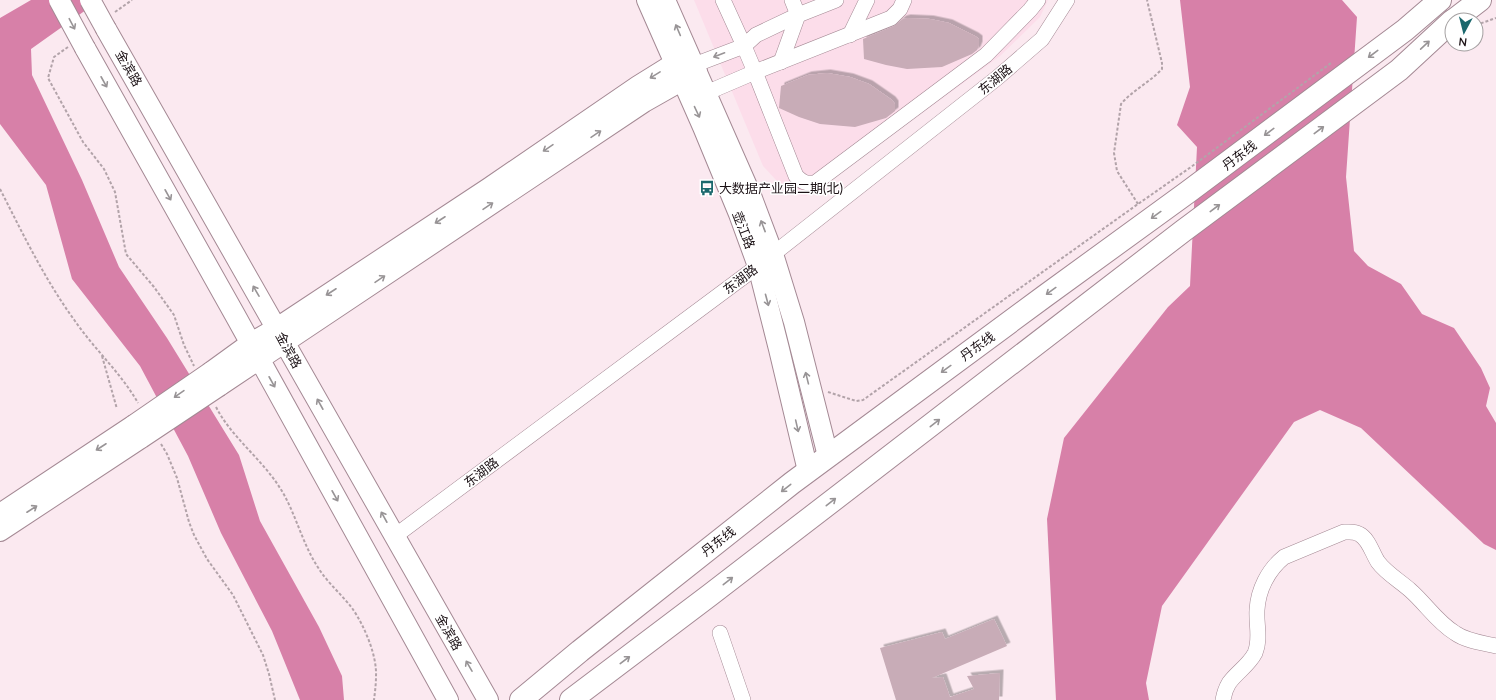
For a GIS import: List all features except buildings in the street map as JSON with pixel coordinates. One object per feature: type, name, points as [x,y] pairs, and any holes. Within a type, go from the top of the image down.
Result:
[{"type":"highway","name":"丹东线","points":[[521,700],[580,651],[808,470],[1188,192],[1404,30],[1440,0]]},
{"type":"highway","points":[[1465,12],[1480,0]]},
{"type":"highway","points":[[571,700],[716,591],[1184,231],[1399,70],[1444,29]]},
{"type":"highway","points":[[580,651],[599,679]]},
{"type":"main road","points":[[59,0],[78,46],[255,351],[448,700]]},
{"type":"main road","name":"金滨路","points":[[90,0],[111,20],[281,335],[488,700]]},
{"type":"main road","name":"壶江路","points":[[647,0],[687,67],[706,93],[750,193],[773,254],[794,322],[828,456]]},
{"type":"main road","name":"壶江路","points":[[665,0],[715,156],[758,266],[808,470]]},
{"type":"main road","points":[[2,518],[138,432],[209,381],[281,335],[489,188],[638,86],[687,67]]},
{"type":"street","points":[[723,0],[755,72],[796,176],[808,184],[815,183],[986,55],[1038,0]]},
{"type":"street","points":[[781,62],[798,15],[792,0]]},
{"type":"street","points":[[687,67],[744,46],[756,35],[798,15],[836,0]]},
{"type":"street","points":[[850,35],[867,0]]},
{"type":"street","points":[[706,93],[891,18],[900,9],[904,0]]},
{"type":"street","name":"东湖路","points":[[394,536],[758,266],[997,78],[1042,39],[1067,0]]},
{"type":"street","points":[[1223,700],[1229,683],[1247,664],[1255,652],[1258,634],[1257,610],[1259,598],[1263,585],[1272,568],[1284,557],[1344,532],[1360,534],[1367,541],[1378,562],[1383,568],[1412,592],[1432,614],[1455,634],[1496,646]]},
{"type":"street","points":[[720,633],[743,700]]},
{"type":"path","points":[[111,20],[132,0]]},
{"type":"path","points":[[1138,204],[1117,171],[1114,154],[1121,104],[1126,98],[1162,69],[1162,63],[1147,0]]},
{"type":"path","points":[[1484,22],[1496,18]]},
{"type":"path","points":[[78,46],[54,57],[48,78],[62,101],[83,142],[104,169],[115,192],[126,254],[154,287],[174,315],[184,345],[209,381],[221,416],[238,438],[259,460],[279,487],[292,510],[307,548],[319,570],[353,609],[373,651],[376,675],[374,700]]},
{"type":"path","points":[[827,391],[851,400],[863,400],[1191,167],[1332,63]]},
{"type":"path","points":[[102,355],[117,409]]},
{"type":"shaded area","points":[[31,0],[100,0],[31,49],[32,75],[82,180],[119,267],[167,338],[239,455],[260,521],[319,627],[342,676],[344,700],[300,700],[272,631],[221,533],[188,456],[140,366],[72,279],[46,185],[0,124],[0,18]]},
{"type":"shaded area","points":[[694,0],[1048,0],[1040,17],[1000,56],[814,192],[806,196],[796,195],[788,190],[763,166]]},
{"type":"shaded area","points":[[1180,0],[1342,0],[1357,17],[1346,177],[1354,251],[1368,266],[1401,284],[1422,314],[1454,328],[1481,368],[1490,388],[1486,406],[1496,423],[1496,550],[1484,544],[1361,428],[1320,410],[1294,422],[1162,606],[1146,683],[1149,700],[1056,700],[1047,519],[1064,438],[1168,307],[1190,286],[1197,147],[1177,125],[1190,87]]},
{"type":"place","name":"大数据产业园二期(北)","points":[[707,188]]}]
